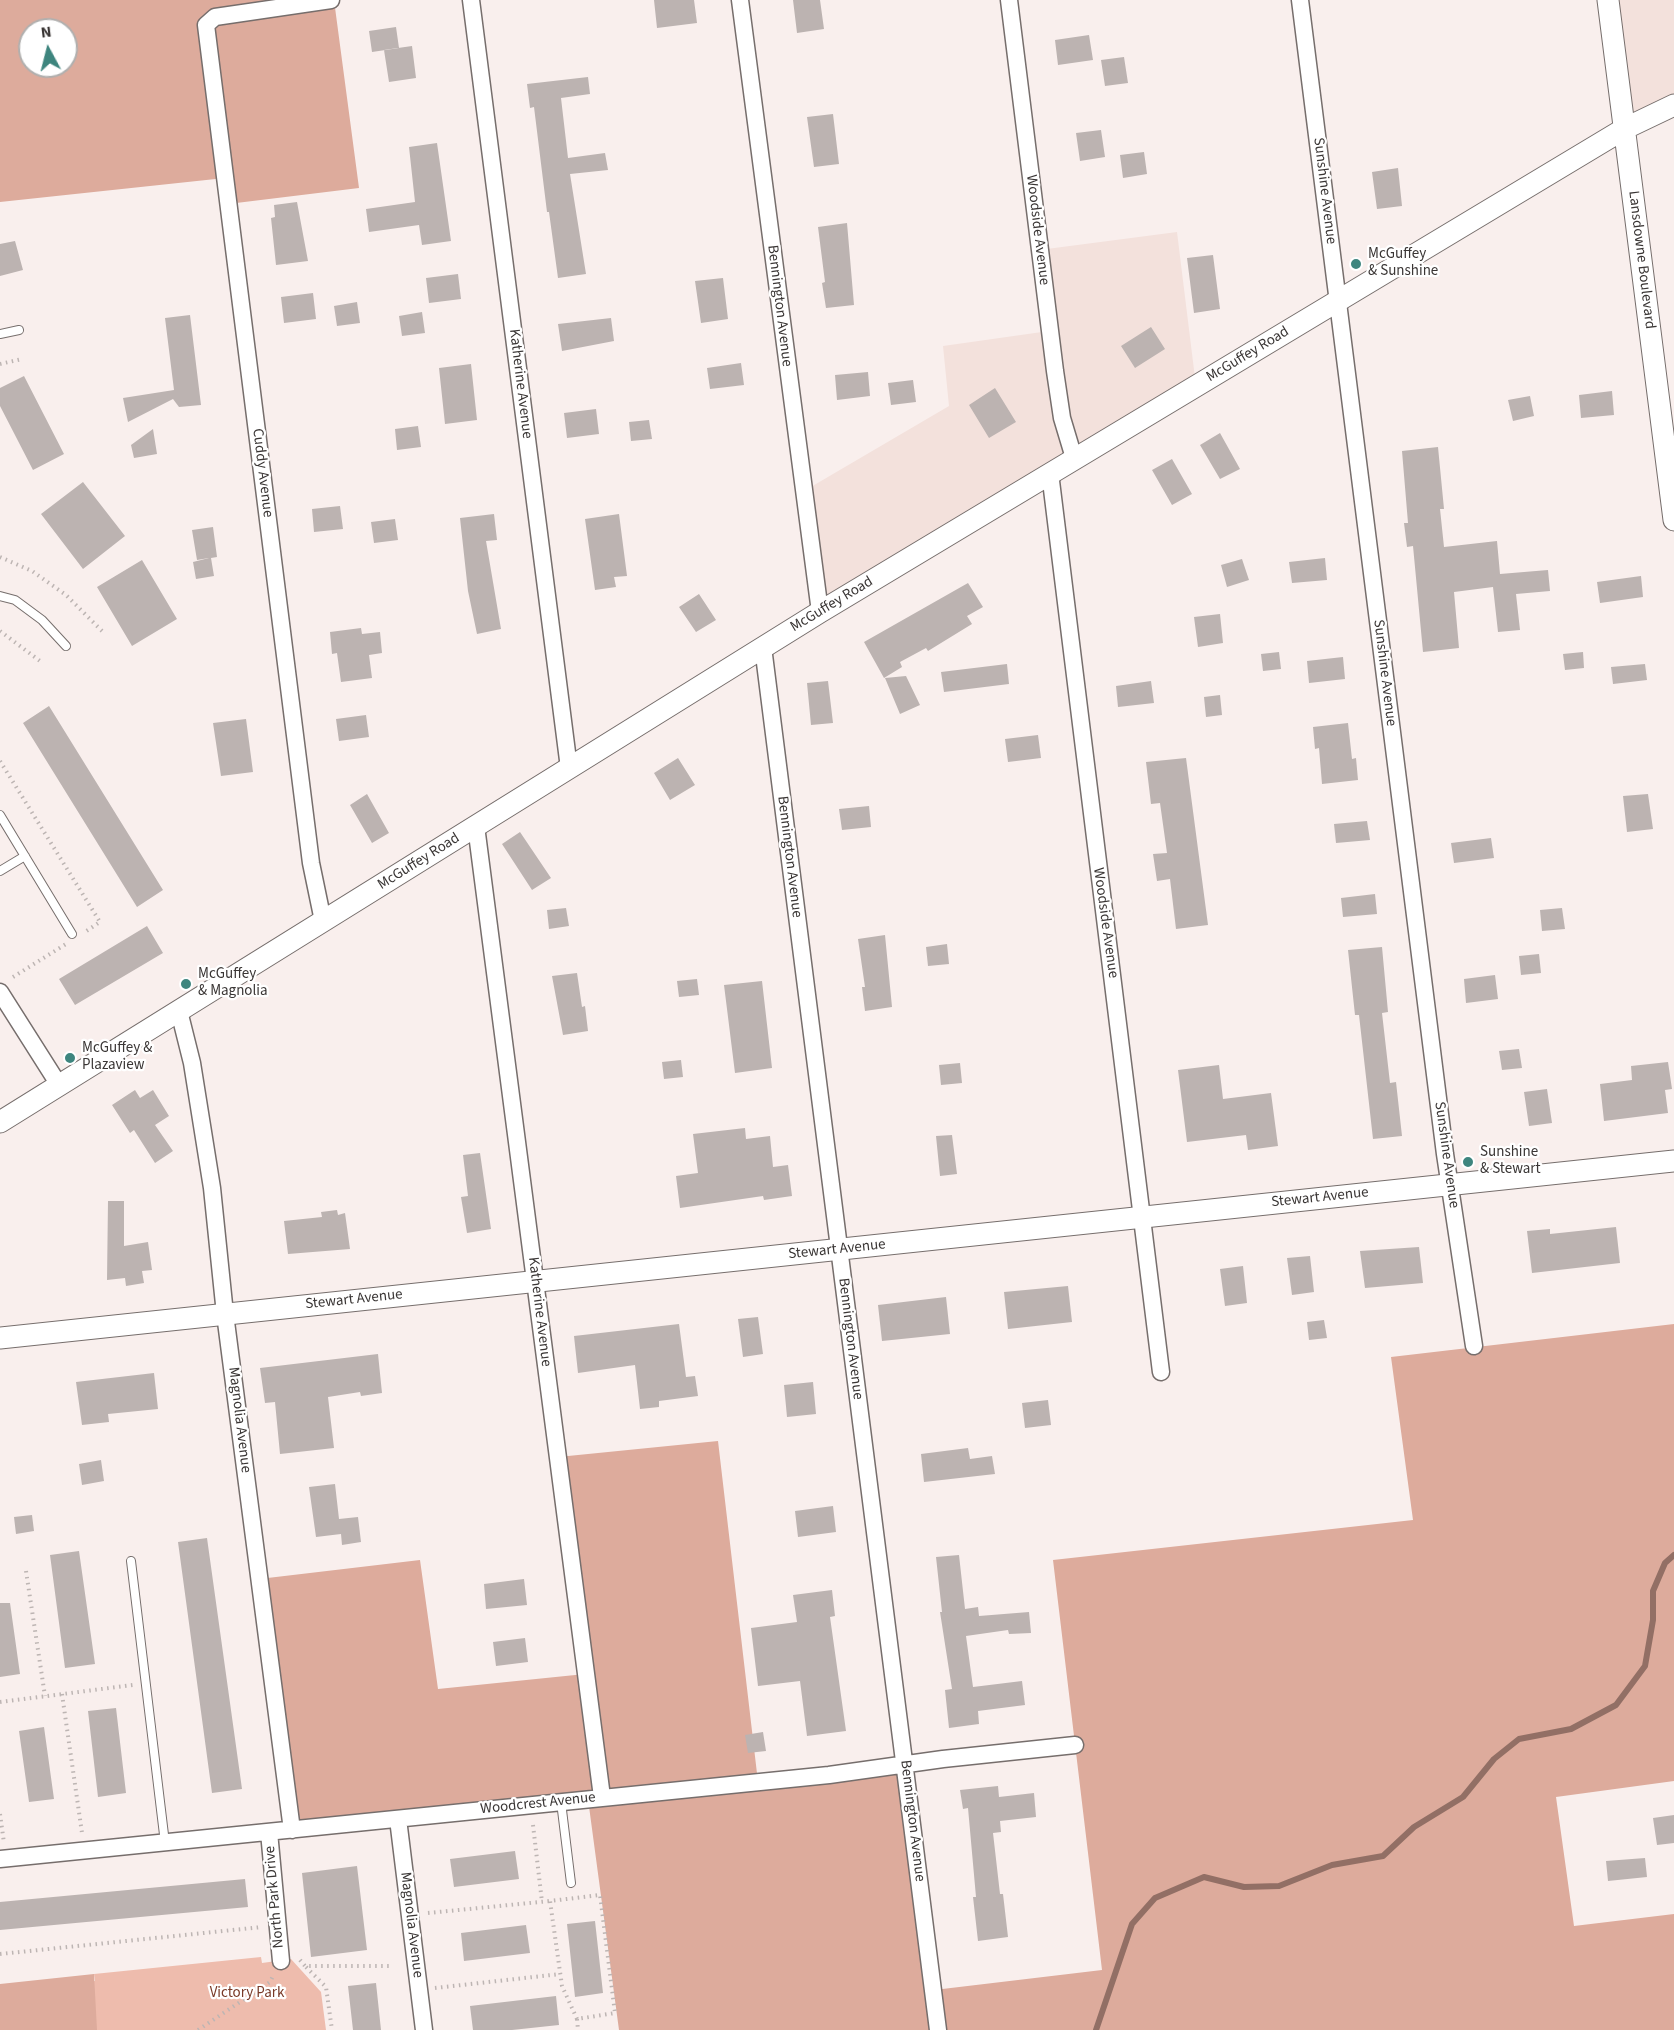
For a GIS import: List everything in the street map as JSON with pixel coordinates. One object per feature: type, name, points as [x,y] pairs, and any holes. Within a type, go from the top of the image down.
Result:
[{"type":"street","name":"Cuddy Avenue","points":[[323,921],[311,863],[206,25],[215,17],[331,0]]},
{"type":"street","name":"Katherine Avenue","points":[[471,0],[568,768]]},
{"type":"street","name":"Bennington Avenue","points":[[740,0],[820,612]]},
{"type":"street","name":"Woodside Avenue","points":[[1009,0],[1055,371],[1062,418],[1074,458]]},
{"type":"street","name":"Sunshine Avenue","points":[[1300,0],[1449,1184],[1474,1346]]},
{"type":"street","name":"Lansdowne Boulevard","points":[[1608,0],[1674,520]]},
{"type":"street","name":"McGuffey Road","points":[[0,1122],[820,612],[1624,129],[1674,105]]},
{"type":"street","name":"Woodside Avenue","points":[[1050,473],[1095,844],[1144,1217],[1161,1372]]},
{"type":"street","name":"Bennington Avenue","points":[[763,648],[938,2030]]},
{"type":"street","name":"Katherine Avenue","points":[[476,826],[602,1797]]},
{"type":"street","points":[[0,992],[59,1085]]},
{"type":"street","name":"Magnolia Avenue","points":[[179,1011],[192,1064],[212,1188],[225,1314],[292,1830]]},
{"type":"street","name":"Stewart Avenue","points":[[0,1338],[1674,1161]]},
{"type":"street","name":"Woodcrest Avenue","points":[[3,1859],[830,1775],[1075,1745]]},
{"type":"street","name":"Magnolia Avenue","points":[[398,1820],[424,2030]]},
{"type":"street","name":"North Park Drive","points":[[269,1832],[278,1926],[288,1958]]},
{"type":"lane","points":[[0,334],[19,330]]},
{"type":"lane","points":[[0,596],[15,600],[42,620],[66,646]]},
{"type":"lane","points":[[0,815],[72,934]]},
{"type":"lane","points":[[0,871],[25,856]]},
{"type":"lane","points":[[131,1561],[165,1843]]},
{"type":"lane","points":[[561,1802],[571,1883]]},
{"type":"path","points":[[0,364],[22,359]]},
{"type":"path","points":[[0,557],[32,571],[49,583],[88,615],[104,632]]},
{"type":"path","points":[[0,631],[40,661]]},
{"type":"path","points":[[26,1571],[45,1696]]},
{"type":"path","points":[[0,1702],[146,1683]]},
{"type":"path","points":[[62,1694],[84,1851]]},
{"type":"path","points":[[0,1814],[3,1859]]},
{"type":"path","points":[[533,1825],[542,1902]]},
{"type":"path","points":[[410,1915],[600,1895],[615,2013],[577,2019]]},
{"type":"path","points":[[550,1901],[562,1986],[577,2019],[578,2030]]},
{"type":"path","points":[[0,1954],[278,1926]]},
{"type":"path","points":[[198,2030],[270,1982],[288,1958],[305,1966],[326,1987],[332,2030]]},
{"type":"path","points":[[305,1966],[393,1966]]},
{"type":"path","points":[[419,1989],[560,1974]]},
{"type":"shaded area","points":[[0,0],[334,0],[359,188],[228,204],[225,178],[0,202]]},
{"type":"shaded area","points":[[1608,0],[1674,0],[1674,105],[1624,129]]},
{"type":"shaded area","points":[[1177,232],[1196,386],[820,612],[804,491],[949,406],[943,346],[1049,331],[1039,250]]},
{"type":"shaded area","points":[[1674,1324],[1674,1781],[1556,1797],[1574,1926],[1674,1914],[1674,2030],[619,2030],[588,1799],[292,1830],[259,1579],[420,1560],[438,1689],[585,1674],[558,1457],[718,1441],[758,1782],[905,1765],[934,1990],[1102,1970],[1053,1560],[1413,1520],[1391,1357]]},
{"type":"shaded area","points":[[94,1974],[97,2030],[0,2030],[0,1984]]},
{"type":"green space","name":"Victory Park","points":[[261,1957],[262,1963],[291,1959],[321,1992],[326,2030],[0,2030],[0,1991],[95,1981],[94,1974]]},
{"type":"building","points":[[654,0],[694,0],[697,23],[657,28]]},
{"type":"building","points":[[793,0],[820,0],[824,29],[797,33]]},
{"type":"building","points":[[396,27],[399,48],[372,52],[369,31]]},
{"type":"building","points":[[1089,35],[1093,60],[1058,65],[1055,40]]},
{"type":"building","points":[[412,46],[416,78],[389,82],[384,50]]},
{"type":"building","points":[[1124,57],[1128,83],[1105,86],[1101,60]]},
{"type":"building","points":[[588,77],[590,94],[561,98],[568,158],[605,153],[608,170],[570,174],[586,274],[558,278],[534,107],[530,108],[527,84]]},
{"type":"building","points":[[833,114],[839,164],[814,167],[807,117]]},
{"type":"building","points":[[1101,130],[1105,157],[1080,161],[1076,133]]},
{"type":"building","points":[[437,143],[451,241],[422,245],[419,225],[369,232],[366,209],[415,202],[409,147]]},
{"type":"building","points":[[1144,152],[1147,174],[1123,178],[1120,155]]},
{"type":"building","points":[[1398,168],[1402,206],[1377,209],[1372,172]]},
{"type":"building","points":[[297,202],[308,261],[276,265],[271,218],[275,217],[274,205]]},
{"type":"building","points":[[847,223],[854,305],[826,308],[818,227]]},
{"type":"building","points":[[15,241],[23,270],[0,276],[0,244]]},
{"type":"building","points":[[1213,255],[1220,309],[1194,313],[1187,258]]},
{"type":"building","points":[[458,274],[461,299],[429,303],[426,278]]},
{"type":"building","points":[[723,278],[728,319],[701,323],[695,281]]},
{"type":"building","points":[[313,293],[316,319],[284,323],[281,297]]},
{"type":"building","points":[[357,302],[360,323],[337,326],[334,306]]},
{"type":"building","points":[[422,312],[425,333],[402,336],[399,316]]},
{"type":"building","points":[[190,315],[201,405],[179,407],[173,399],[128,422],[123,398],[174,390],[165,318]]},
{"type":"building","points":[[611,318],[614,341],[562,351],[558,324]]},
{"type":"building","points":[[1151,327],[1165,349],[1135,368],[1121,346]]},
{"type":"building","points":[[741,363],[744,385],[710,389],[707,368]]},
{"type":"building","points":[[471,364],[477,420],[445,424],[439,368]]},
{"type":"building","points":[[868,372],[870,396],[837,400],[835,375]]},
{"type":"building","points":[[24,376],[64,454],[33,470],[0,406],[0,388]]},
{"type":"building","points":[[913,380],[916,402],[891,405],[888,383]]},
{"type":"building","points":[[995,388],[1016,422],[989,438],[969,405]]},
{"type":"building","points":[[1612,391],[1614,415],[1581,418],[1579,395]]},
{"type":"building","points":[[1530,396],[1534,416],[1513,421],[1508,400]]},
{"type":"building","points":[[596,409],[599,434],[567,438],[564,413]]},
{"type":"building","points":[[649,420],[652,439],[631,441],[629,422]]},
{"type":"building","points":[[418,426],[421,447],[397,450],[395,429]]},
{"type":"building","points":[[153,429],[157,454],[134,458],[131,445]]},
{"type":"building","points":[[1220,433],[1240,469],[1220,479],[1200,445]]},
{"type":"building","points":[[1438,447],[1444,509],[1440,509],[1444,547],[1497,541],[1500,574],[1548,570],[1550,591],[1516,594],[1520,630],[1498,632],[1493,587],[1454,592],[1459,648],[1423,652],[1413,546],[1407,547],[1404,523],[1408,523],[1402,451]]},
{"type":"building","points":[[1172,459],[1192,494],[1172,505],[1152,470]]},
{"type":"building","points":[[83,482],[125,536],[83,569],[41,514]]},
{"type":"building","points":[[340,506],[343,529],[314,532],[312,509]]},
{"type":"building","points":[[494,514],[497,540],[486,541],[501,629],[477,634],[468,591],[460,518]]},
{"type":"building","points":[[619,514],[627,576],[614,577],[616,587],[595,590],[585,519]]},
{"type":"building","points":[[395,519],[398,540],[374,543],[371,522]]},
{"type":"building","points":[[213,527],[217,557],[211,558],[214,576],[196,579],[193,562],[209,558],[197,560],[192,530]]},
{"type":"building","points":[[1325,558],[1327,580],[1292,583],[1289,562]]},
{"type":"building","points":[[1242,559],[1249,580],[1227,587],[1221,565]]},
{"type":"building","points":[[142,560],[177,619],[132,646],[97,587]]},
{"type":"building","points":[[1641,576],[1643,597],[1600,603],[1597,582]]},
{"type":"building","points":[[968,583],[983,607],[967,616],[972,624],[928,651],[926,648],[900,662],[902,667],[884,678],[864,642]]},
{"type":"building","points":[[699,594],[716,620],[696,632],[679,607]]},
{"type":"building","points":[[1220,614],[1223,643],[1198,647],[1194,617]]},
{"type":"building","points":[[361,628],[362,634],[380,632],[382,653],[369,655],[372,678],[341,682],[337,653],[332,654],[330,632]]},
{"type":"building","points":[[1279,652],[1281,669],[1263,671],[1261,654]]},
{"type":"building","points":[[1583,652],[1584,668],[1565,670],[1563,654]]},
{"type":"building","points":[[1343,657],[1345,679],[1309,683],[1307,661]]},
{"type":"building","points":[[1007,664],[1009,684],[944,692],[941,672]]},
{"type":"building","points":[[1645,664],[1647,680],[1613,684],[1611,667]]},
{"type":"building","points":[[906,676],[920,705],[900,714],[885,678]]},
{"type":"building","points":[[828,681],[833,723],[811,725],[807,683]]},
{"type":"building","points":[[1151,681],[1154,703],[1118,707],[1116,686]]},
{"type":"building","points":[[1220,695],[1222,715],[1206,717],[1204,697]]},
{"type":"building","points":[[49,706],[163,890],[137,907],[23,723]]},
{"type":"building","points":[[366,715],[369,737],[339,741],[336,719]]},
{"type":"building","points":[[246,719],[253,772],[221,776],[213,723]]},
{"type":"building","points":[[1348,723],[1352,759],[1356,758],[1358,780],[1322,784],[1319,748],[1315,749],[1313,727]]},
{"type":"building","points":[[1038,735],[1041,758],[1008,762],[1005,739]]},
{"type":"building","points":[[678,758],[695,785],[670,800],[654,773]]},
{"type":"building","points":[[1186,758],[1208,925],[1176,929],[1170,879],[1157,881],[1153,854],[1167,853],[1160,803],[1151,804],[1146,762]]},
{"type":"building","points":[[367,794],[389,833],[372,843],[350,805]]},
{"type":"building","points":[[1648,794],[1653,829],[1627,832],[1623,796]]},
{"type":"building","points":[[869,806],[871,827],[842,830],[839,809]]},
{"type":"building","points":[[1367,821],[1370,840],[1336,843],[1334,824]]},
{"type":"building","points":[[520,832],[551,878],[532,890],[502,844]]},
{"type":"building","points":[[1491,838],[1494,858],[1454,863],[1451,843]]},
{"type":"building","points":[[1375,894],[1377,914],[1343,917],[1341,898]]},
{"type":"building","points":[[566,908],[569,926],[549,929],[547,910]]},
{"type":"building","points":[[1562,908],[1565,929],[1542,931],[1540,910]]},
{"type":"building","points":[[147,926],[163,953],[75,1005],[59,979]]},
{"type":"building","points":[[885,935],[892,1007],[865,1011],[862,987],[865,987],[858,939]]},
{"type":"building","points":[[947,944],[949,964],[928,966],[926,947]]},
{"type":"building","points":[[1382,947],[1388,1012],[1382,1013],[1390,1083],[1396,1082],[1402,1136],[1373,1139],[1359,1015],[1355,1015],[1348,950]]},
{"type":"building","points":[[1539,954],[1541,973],[1521,975],[1519,956]]},
{"type":"building","points":[[577,973],[588,1031],[563,1035],[552,976]]},
{"type":"building","points":[[1495,975],[1498,999],[1466,1003],[1464,979]]},
{"type":"building","points":[[697,979],[699,995],[679,997],[677,981]]},
{"type":"building","points":[[762,981],[772,1068],[735,1073],[724,985]]},
{"type":"building","points":[[1519,1049],[1522,1068],[1502,1070],[1499,1051]]},
{"type":"building","points":[[681,1060],[683,1077],[664,1079],[662,1062]]},
{"type":"building","points":[[1668,1062],[1672,1089],[1665,1090],[1668,1113],[1604,1121],[1600,1084],[1632,1080],[1631,1066]]},
{"type":"building","points":[[960,1063],[962,1083],[941,1085],[939,1065]]},
{"type":"building","points":[[1219,1065],[1223,1099],[1271,1093],[1278,1146],[1248,1150],[1246,1135],[1187,1142],[1178,1070]]},
{"type":"building","points":[[1547,1089],[1552,1123],[1529,1126],[1524,1092]]},
{"type":"building","points":[[135,1090],[140,1098],[153,1090],[169,1116],[155,1125],[173,1151],[155,1163],[134,1130],[130,1133],[112,1105]]},
{"type":"building","points":[[745,1128],[746,1139],[770,1136],[773,1167],[788,1165],[792,1196],[764,1200],[763,1196],[680,1208],[676,1176],[698,1173],[693,1134]]},
{"type":"building","points":[[952,1135],[957,1174],[940,1176],[936,1136]]},
{"type":"building","points":[[480,1153],[491,1229],[467,1233],[461,1197],[468,1196],[463,1155]]},
{"type":"building","points":[[108,1201],[124,1201],[124,1246],[148,1242],[152,1270],[142,1271],[144,1283],[126,1286],[125,1278],[107,1280]]},
{"type":"building","points":[[337,1210],[338,1215],[345,1213],[350,1249],[288,1254],[284,1221],[322,1217],[321,1212]]},
{"type":"building","points":[[1616,1227],[1620,1263],[1532,1273],[1527,1231],[1550,1229],[1550,1234]]},
{"type":"building","points":[[1419,1247],[1423,1283],[1365,1288],[1360,1251]]},
{"type":"building","points":[[1310,1256],[1314,1292],[1292,1295],[1287,1258]]},
{"type":"building","points":[[1243,1266],[1247,1303],[1225,1306],[1220,1269]]},
{"type":"building","points":[[1068,1286],[1072,1322],[1008,1329],[1004,1292]]},
{"type":"building","points":[[946,1297],[950,1334],[882,1341],[878,1305]]},
{"type":"building","points":[[758,1317],[763,1354],[743,1357],[738,1319]]},
{"type":"building","points":[[1324,1320],[1327,1338],[1309,1340],[1307,1322]]},
{"type":"building","points":[[679,1324],[686,1377],[695,1376],[698,1396],[659,1401],[659,1407],[640,1409],[635,1365],[578,1373],[574,1336]]},
{"type":"building","points":[[378,1354],[382,1393],[361,1396],[360,1392],[328,1397],[334,1448],[280,1454],[275,1402],[265,1403],[260,1368]]},
{"type":"building","points":[[154,1373],[158,1409],[108,1414],[109,1422],[82,1425],[76,1382]]},
{"type":"building","points":[[813,1382],[816,1414],[787,1417],[784,1385]]},
{"type":"building","points":[[1048,1400],[1051,1425],[1025,1428],[1022,1403]]},
{"type":"building","points":[[968,1448],[970,1459],[992,1456],[995,1474],[924,1482],[921,1454]]},
{"type":"building","points":[[101,1460],[104,1481],[82,1485],[79,1464]]},
{"type":"building","points":[[335,1484],[339,1519],[358,1517],[361,1542],[342,1545],[341,1534],[316,1537],[309,1487]]},
{"type":"building","points":[[833,1506],[836,1532],[798,1537],[795,1511]]},
{"type":"building","points":[[32,1515],[34,1531],[16,1534],[14,1517]]},
{"type":"building","points":[[207,1538],[242,1789],[212,1793],[178,1542]]},
{"type":"building","points":[[79,1551],[95,1664],[65,1668],[50,1555]]},
{"type":"building","points":[[959,1555],[965,1609],[978,1607],[979,1616],[1029,1612],[1031,1633],[1009,1634],[1008,1630],[966,1636],[973,1687],[1022,1681],[1025,1705],[978,1711],[979,1724],[949,1728],[945,1690],[952,1689],[940,1612],[942,1612],[936,1557]]},
{"type":"building","points":[[524,1579],[527,1605],[486,1609],[484,1584]]},
{"type":"building","points":[[832,1590],[835,1616],[830,1617],[846,1731],[807,1736],[800,1681],[758,1686],[751,1628],[797,1622],[793,1595]]},
{"type":"building","points":[[0,1603],[10,1603],[20,1674],[0,1677]]},
{"type":"building","points":[[525,1638],[528,1662],[496,1666],[493,1642]]},
{"type":"building","points":[[116,1708],[126,1793],[98,1797],[88,1711]]},
{"type":"building","points":[[44,1727],[54,1799],[29,1802],[19,1731]]},
{"type":"building","points":[[763,1732],[766,1751],[748,1753],[745,1735]]},
{"type":"building","points":[[998,1786],[999,1797],[1034,1793],[1036,1817],[1000,1821],[1001,1832],[993,1833],[1008,1937],[978,1941],[968,1808],[963,1809],[960,1790]]},
{"type":"building","points":[[1674,1815],[1674,1843],[1657,1845],[1653,1818]]},
{"type":"building","points":[[515,1851],[519,1879],[454,1887],[450,1859]]},
{"type":"building","points":[[1645,1858],[1647,1877],[1608,1881],[1606,1861]]},
{"type":"building","points":[[357,1866],[367,1950],[311,1957],[302,1873]]},
{"type":"building","points":[[245,1879],[248,1907],[0,1930],[0,1902]]},
{"type":"building","points":[[595,1921],[603,1993],[575,1997],[567,1924]]},
{"type":"building","points":[[526,1925],[530,1953],[464,1961],[461,1933]]},
{"type":"building","points":[[376,1983],[381,2030],[353,2030],[348,1986]]},
{"type":"building","points":[[556,1996],[559,2025],[512,2030],[473,2030],[470,2006]]},
{"type":"waterway","points":[[1096,2030],[1132,1924],[1155,1898],[1204,1877],[1244,1887],[1279,1886],[1332,1865],[1383,1856],[1414,1827],[1463,1797],[1494,1759],[1519,1739],[1571,1729],[1616,1705],[1645,1666],[1653,1620],[1653,1591],[1665,1563],[1674,1555]]},
{"type":"place","name":"McGuffey & Sunshine","points":[[1356,264]]},
{"type":"place","name":"McGuffey & Magnolia","points":[[186,984]]},
{"type":"place","name":"McGuffey & Plazaview","points":[[70,1058]]},
{"type":"place","name":"Sunshine & Stewart","points":[[1468,1162]]}]
